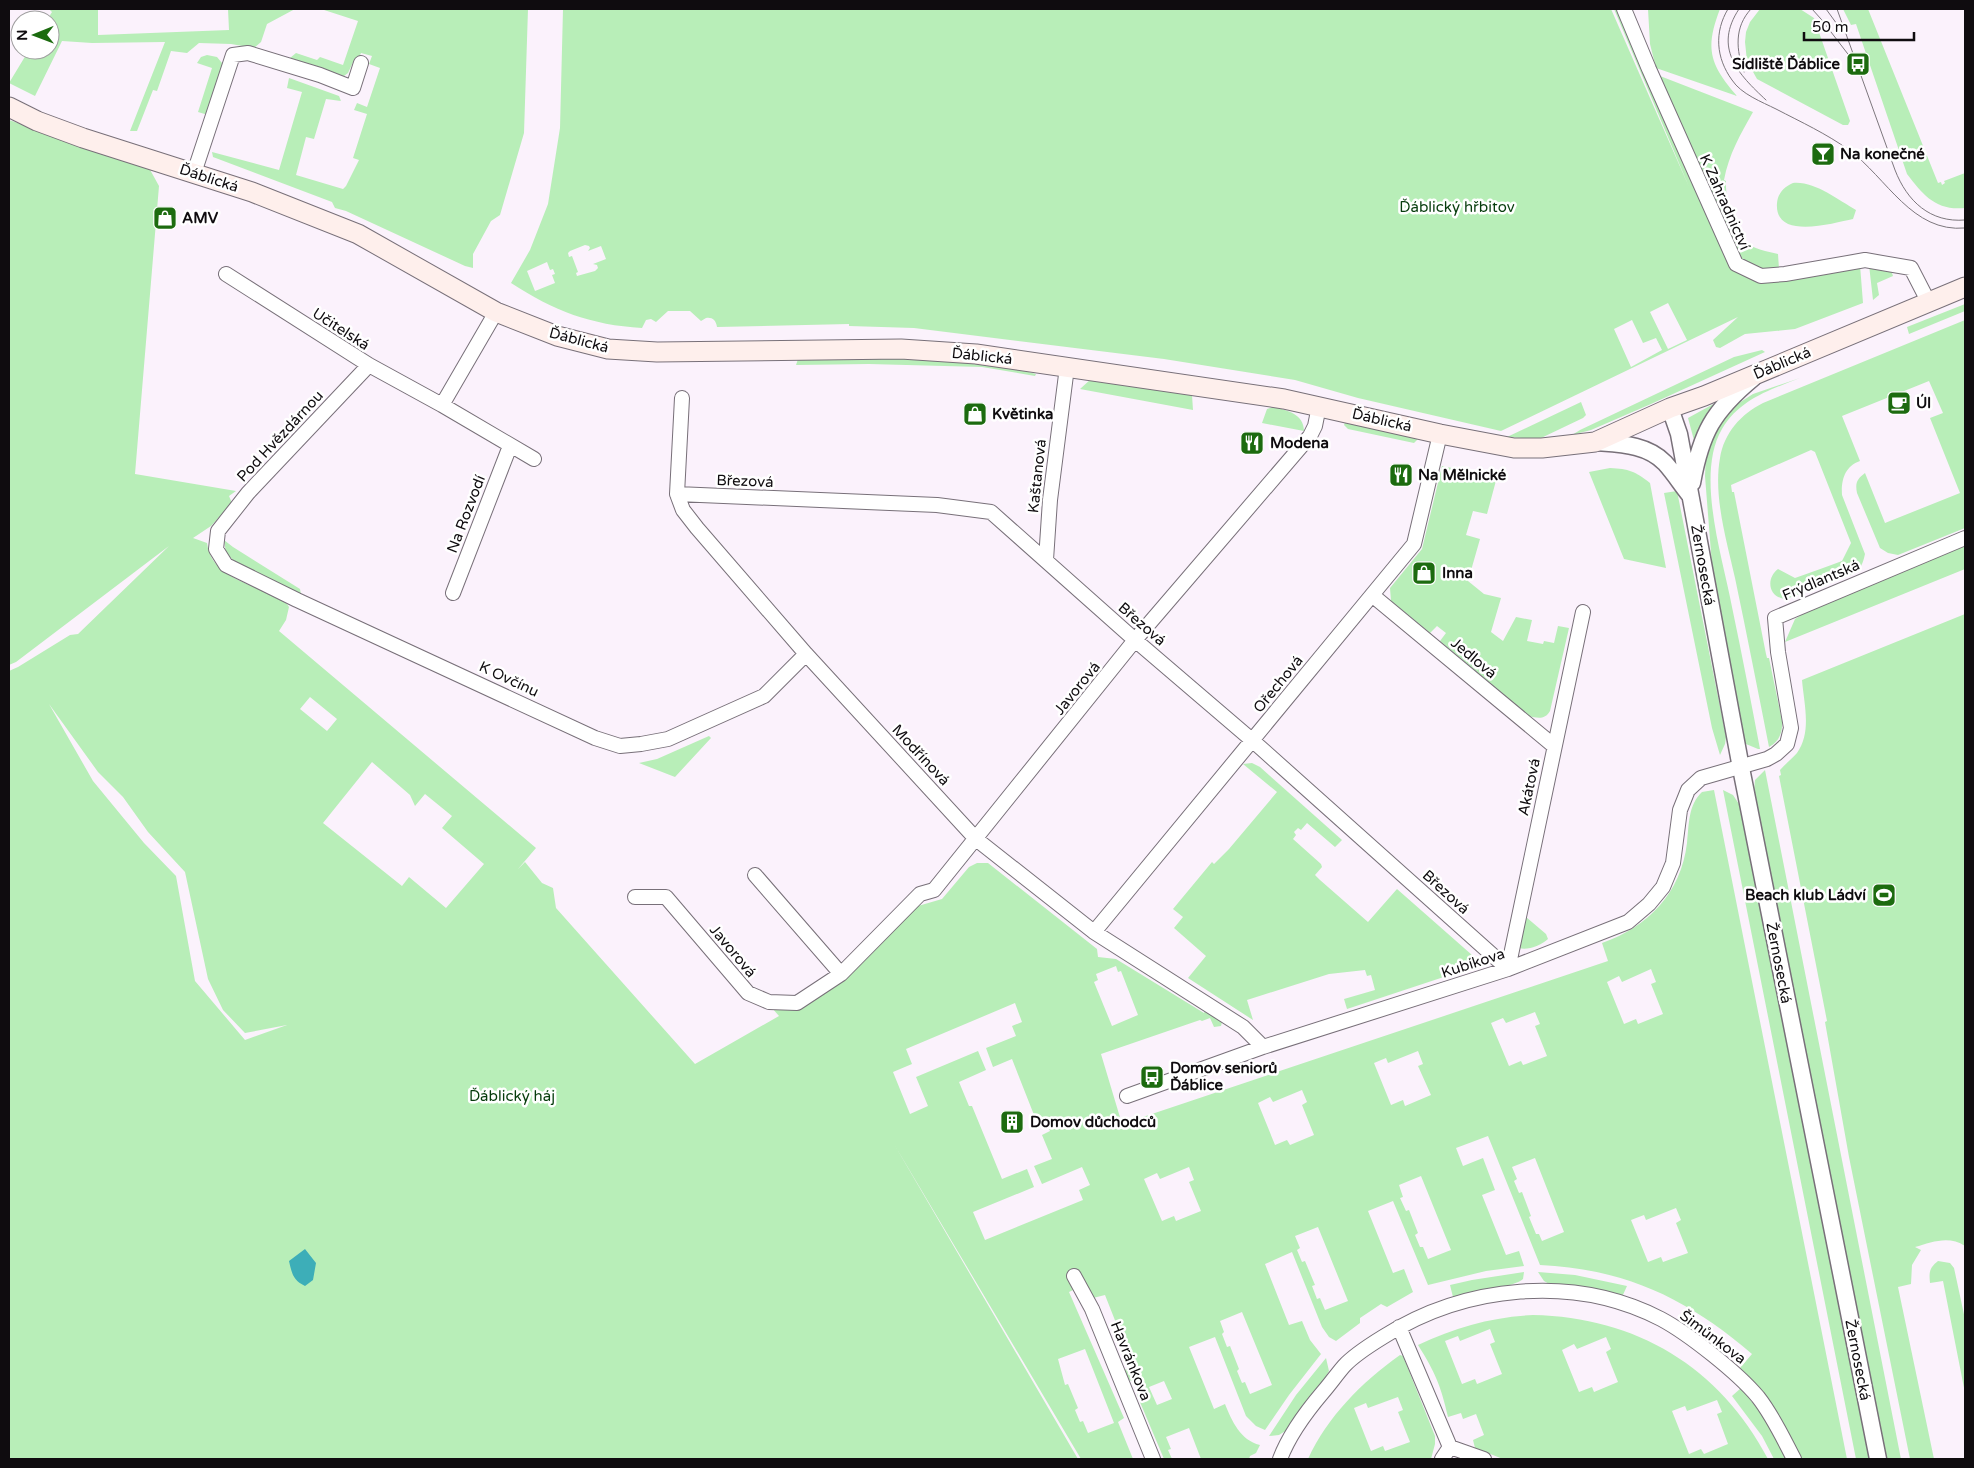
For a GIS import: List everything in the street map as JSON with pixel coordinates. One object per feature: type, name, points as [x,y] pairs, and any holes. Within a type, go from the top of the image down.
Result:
[{"type":"main road","name":"Ďáblická","points":[[9,107],[37,121],[252,192],[358,234],[496,312],[557,336],[608,349],[656,352],[901,349],[976,354],[1319,406],[1440,434],[1514,448],[1542,448],[1595,442],[1670,408],[1704,396],[1965,287]]},
{"type":"street","name":"K Zahradnictví","points":[[1624,9],[1736,264],[1761,276],[1785,274],[1864,260],[1911,268],[1928,301]]},
{"type":"street","points":[[194,173],[233,55],[248,53],[353,88],[361,63]]},
{"type":"street","name":"Učitelská","points":[[226,274],[368,365],[442,405],[534,459]]},
{"type":"street","points":[[442,405],[496,312]]},
{"type":"street","name":"Pod Hvězdárnou","points":[[218,531],[248,494],[368,365]]},
{"type":"street","name":"Kaštanová","points":[[1046,560],[1050,500],[1067,367]]},
{"type":"street","points":[[1690,496],[1698,452],[1707,430],[1718,412],[1736,392],[1762,371]]},
{"type":"street","points":[[677,494],[682,398]]},
{"type":"street","name":"Javorová","points":[[635,897],[666,897],[748,993],[769,1002],[797,1003],[841,974],[920,894],[934,890],[1135,640],[1310,436],[1315,426],[1319,406]]},
{"type":"street","name":"Žernosecká","points":[[1670,408],[1679,434],[1740,768],[1878,1459]]},
{"type":"street","name":"Ořechová","points":[[1094,932],[1414,544],[1440,434]]},
{"type":"street","points":[[1595,442],[1629,445],[1650,453],[1664,462],[1690,496]]},
{"type":"street","name":"Na Rozvodí","points":[[453,593],[510,446]]},
{"type":"street","name":"Březová","points":[[677,494],[937,505],[991,512],[1135,640],[1253,741],[1508,969]]},
{"type":"street","name":"Modřínová","points":[[677,494],[684,510],[697,528],[806,654],[976,839],[1094,932],[1243,1027],[1263,1048]]},
{"type":"street","name":"K Ovčínu","points":[[218,531],[216,550],[226,565],[297,600],[586,734],[620,746],[668,739],[764,696],[806,654]]},
{"type":"street","name":"Frýdlantská","points":[[1740,768],[1776,754],[1787,744],[1791,728],[1774,618],[1965,538]]},
{"type":"street","name":"Jedlová","points":[[1372,595],[1554,746]]},
{"type":"street","name":"Akátová","points":[[1508,969],[1583,612]]},
{"type":"street","name":"Kubíkova","points":[[1127,1096],[1263,1048],[1508,969],[1628,922],[1649,904],[1663,887],[1673,863],[1680,810],[1688,790],[1701,778],[1740,768]]},
{"type":"street","points":[[755,875],[841,974]]},
{"type":"street","name":"Havránkova","points":[[1074,1276],[1092,1310],[1154,1459]]},
{"type":"street","name":"Šimůnkova","points":[[1280,1459],[1284,1449],[1312,1406],[1345,1366],[1372,1344],[1399,1326],[1452,1304],[1490,1294],[1534,1291],[1580,1293],[1639,1310],[1662,1320],[1690,1338],[1740,1379],[1763,1405],[1794,1459]]},
{"type":"street","points":[[1399,1326],[1446,1453],[1484,1459]]},
{"type":"green space","points":[[98,9],[98,35],[229,30],[228,9],[295,9],[267,24],[261,42],[254,48],[231,44],[199,43],[187,53],[171,51],[157,91],[153,90],[137,131],[130,131],[165,42],[92,43],[62,41],[60,45],[60,10],[50,10]]},
{"type":"green space","points":[[321,9],[528,9],[524,133],[500,215],[491,221],[473,254],[473,268],[346,211],[335,208],[332,202],[213,157],[212,152],[279,170],[302,92],[287,88],[289,78],[339,96],[341,101],[326,99],[314,139],[306,137],[296,175],[343,189],[346,186],[359,160],[353,158],[367,114],[354,110],[357,103],[367,107],[380,68],[369,64],[372,56],[361,53],[358,60],[354,60],[348,73],[344,76],[290,58],[296,53],[317,60],[320,57],[343,65],[358,21]]},
{"type":"green space","name":"Ďáblický hřbitov","points":[[563,9],[1611,9],[1689,187],[1614,9],[1620,9],[1739,272],[1860,265],[1863,303],[1795,329],[1745,334],[1720,348],[1716,347],[1713,340],[1738,317],[1501,431],[1358,398],[1295,380],[1164,359],[914,328],[849,326],[849,324],[717,327],[716,322],[712,319],[706,318],[701,321],[690,311],[668,311],[656,322],[651,319],[646,320],[642,328],[606,324],[558,309],[511,283],[530,250],[548,204],[560,128]],"holes":[[[585,245],[589,246],[588,251],[601,246],[606,259],[593,264],[597,265],[598,268],[595,271],[577,276],[576,273],[578,272],[572,256],[569,257],[568,253]],[[547,262],[550,270],[553,269],[555,274],[552,275],[555,283],[535,291],[527,271]],[[1668,303],[1687,340],[1668,349],[1650,312]],[[1632,320],[1643,343],[1656,338],[1662,350],[1631,367],[1614,329]]]},
{"type":"green space","points":[[1648,9],[1720,9],[1712,35],[1712,55],[1720,74],[1737,96],[1656,68],[1650,44]]},
{"type":"green space","points":[[1760,9],[1800,9],[1814,18],[1850,121],[1848,125],[1843,125],[1757,79],[1747,61],[1745,42],[1750,22]]},
{"type":"green space","points":[[1843,9],[1868,9],[1938,183],[1941,182],[1942,185],[1945,183],[1944,181],[1965,173],[1965,208],[1946,207],[1931,200],[1907,174],[1856,24],[1851,25]]},
{"type":"green space","points":[[207,55],[217,57],[222,63],[222,69],[208,115],[198,112],[212,68],[197,63],[201,57]]},
{"type":"green space","points":[[23,60],[53,60],[35,96],[9,83]]},
{"type":"green space","points":[[1660,76],[1753,112],[1732,153],[1724,180],[1726,181],[1731,213],[1741,236],[1752,246],[1778,254],[1779,269],[1761,270],[1742,259]]},
{"type":"green space","name":"Ďáblický háj","points":[[9,120],[148,166],[159,186],[135,474],[236,491],[229,496],[232,503],[211,526],[193,538],[207,543],[211,556],[227,574],[287,604],[289,607],[286,620],[279,631],[536,848],[518,869],[525,862],[542,883],[553,888],[556,908],[695,1064],[779,1016],[772,1008],[842,977],[918,906],[942,899],[969,867],[977,863],[988,863],[1097,949],[1098,957],[1116,959],[1222,1022],[1221,1026],[1214,1027],[1210,1018],[1200,1020],[1101,1054],[1122,1124],[1608,961],[1602,943],[1634,928],[1648,918],[1670,892],[1684,861],[1690,816],[1694,803],[1702,792],[1714,790],[1847,1459],[1802,1459],[1775,1411],[1740,1368],[1752,1354],[1704,1317],[1654,1290],[1628,1280],[1571,1268],[1540,1265],[1488,1136],[1456,1148],[1463,1166],[1483,1158],[1495,1190],[1482,1195],[1506,1255],[1519,1251],[1524,1266],[1486,1271],[1428,1285],[1393,1201],[1368,1211],[1393,1273],[1404,1269],[1413,1292],[1387,1307],[1381,1304],[1360,1318],[1360,1323],[1336,1341],[1329,1337],[1322,1327],[1292,1252],[1265,1264],[1289,1325],[1302,1321],[1310,1340],[1321,1354],[1265,1430],[1256,1426],[1246,1416],[1215,1337],[1189,1347],[1214,1409],[1225,1404],[1234,1423],[1242,1434],[1247,1439],[1260,1445],[1256,1453],[1250,1456],[1249,1459],[1201,1459],[1189,1428],[1166,1437],[1171,1449],[1168,1450],[1172,1459],[1164,1459],[1137,1395],[1141,1390],[1138,1382],[1128,1380],[1122,1371],[1133,1366],[1105,1295],[1093,1298],[1084,1285],[1069,1292],[1124,1418],[1118,1422],[1133,1459],[1081,1459],[894,1144],[1078,1459],[9,1459],[9,671],[70,635],[78,634],[169,546],[16,662],[9,665]],"holes":[[[310,697],[337,719],[327,731],[300,709]],[[49,704],[98,772],[123,797],[148,832],[185,872],[208,979],[223,1010],[245,1033],[287,1025],[245,1040],[195,981],[176,876],[144,843],[93,781]],[[372,762],[410,795],[415,806],[425,794],[452,816],[442,828],[484,864],[446,908],[409,877],[402,886],[323,823]],[[1116,966],[1118,972],[1121,971],[1138,1015],[1112,1026],[1094,982],[1098,980],[1096,974]],[[1651,969],[1656,982],[1651,984],[1663,1014],[1638,1024],[1636,1019],[1624,1024],[1607,982],[1619,976],[1622,982]],[[1015,1003],[1022,1022],[1012,1026],[1016,1036],[986,1048],[993,1067],[1012,1059],[1036,1120],[1044,1117],[1050,1131],[1042,1135],[1052,1159],[1034,1166],[1042,1184],[1082,1167],[1090,1185],[1079,1190],[1083,1200],[985,1240],[973,1212],[1034,1187],[1027,1169],[1002,1179],[972,1106],[969,1106],[959,1082],[986,1070],[978,1051],[916,1077],[928,1106],[910,1114],[893,1072],[912,1064],[906,1049]],[[1535,1012],[1540,1024],[1535,1026],[1547,1056],[1523,1065],[1521,1061],[1509,1066],[1491,1023],[1503,1018],[1506,1023]],[[1418,1051],[1423,1064],[1418,1066],[1431,1095],[1405,1106],[1403,1100],[1391,1105],[1374,1063],[1386,1058],[1388,1063]],[[1302,1090],[1307,1102],[1302,1105],[1314,1135],[1290,1145],[1287,1140],[1275,1145],[1258,1103],[1270,1097],[1273,1102]],[[1535,1158],[1564,1232],[1542,1241],[1539,1234],[1536,1234],[1529,1217],[1531,1216],[1522,1192],[1519,1193],[1514,1181],[1517,1179],[1512,1167]],[[1189,1167],[1194,1180],[1189,1182],[1201,1211],[1176,1221],[1174,1216],[1162,1221],[1144,1179],[1157,1173],[1160,1179]],[[1421,1176],[1451,1250],[1428,1259],[1415,1235],[1418,1233],[1409,1210],[1406,1211],[1400,1198],[1403,1197],[1399,1185]],[[1676,1208],[1681,1220],[1676,1223],[1688,1253],[1663,1262],[1661,1257],[1648,1262],[1631,1220],[1644,1215],[1646,1220]],[[1318,1227],[1348,1301],[1325,1310],[1320,1298],[1317,1299],[1312,1286],[1315,1285],[1305,1261],[1302,1262],[1297,1250],[1300,1248],[1295,1236]],[[1242,1312],[1272,1385],[1250,1394],[1245,1382],[1242,1383],[1230,1346],[1227,1347],[1222,1334],[1224,1332],[1220,1321]],[[1085,1349],[1114,1423],[1088,1433],[1083,1421],[1080,1422],[1075,1410],[1078,1408],[1068,1384],[1065,1385],[1058,1359]],[[1164,1381],[1172,1399],[1157,1405],[1149,1387]]]},
{"type":"green space","points":[[1793,183],[1801,183],[1818,188],[1856,210],[1853,219],[1806,227],[1794,226],[1785,222],[1779,215],[1777,203],[1782,191]]},
{"type":"green space","points":[[1869,265],[1891,270],[1893,276],[1877,283],[1879,295],[1873,300]]},
{"type":"green space","points":[[1965,304],[1965,311],[1909,334],[1907,327]]},
{"type":"green space","points":[[1965,320],[1965,528],[1898,555],[1888,553],[1880,548],[1857,493],[1857,482],[1865,473],[1885,523],[1960,493],[1930,418],[1943,413],[1929,381],[1842,416],[1860,461],[1847,470],[1843,479],[1842,489],[1842,495],[1865,554],[1861,566],[1853,574],[1786,599],[1776,595],[1771,587],[1771,578],[1778,569],[1795,578],[1842,561],[1851,543],[1815,452],[1811,450],[1731,485],[1782,721],[1780,736],[1769,747],[1720,503],[1718,473],[1725,440],[1741,419],[1763,403]]},
{"type":"green space","points":[[1762,350],[1765,352],[1651,404],[1591,430],[1572,435],[1734,357]]},
{"type":"green space","points":[[798,359],[928,359],[1017,369],[1036,374],[1035,376],[982,367],[869,364],[796,365]]},
{"type":"green space","points":[[1800,378],[1756,397],[1729,419],[1722,429],[1714,448],[1711,469],[1711,493],[1718,541],[1760,749],[1758,749],[1746,744],[1742,737],[1713,578],[1705,476],[1706,453],[1709,442],[1731,408],[1753,394]]},
{"type":"green space","points":[[1091,379],[1192,395],[1193,410],[1080,389]]},
{"type":"green space","points":[[1581,402],[1586,415],[1583,418],[1539,439],[1507,437]]},
{"type":"green space","points":[[1717,402],[1695,444],[1688,418]]},
{"type":"green space","points":[[1273,407],[1289,411],[1298,417],[1301,420],[1304,431],[1262,423],[1267,409]]},
{"type":"green space","points":[[1345,422],[1417,437],[1418,439],[1414,443],[1348,429],[1344,425]]},
{"type":"green space","points":[[1442,466],[1497,477],[1487,514],[1473,511],[1466,535],[1480,539],[1468,581],[1484,594],[1501,598],[1491,632],[1503,641],[1516,617],[1532,620],[1527,641],[1543,644],[1544,641],[1554,643],[1558,626],[1569,628],[1550,711],[1546,716],[1538,718],[1529,716],[1440,641],[1446,633],[1437,626],[1430,633],[1391,601],[1390,588],[1422,549]]},
{"type":"green space","points":[[1610,468],[1632,471],[1650,483],[1666,568],[1624,559],[1589,472]]},
{"type":"green space","points":[[1677,491],[1726,737],[1720,755],[1712,728],[1664,493]]},
{"type":"green space","points":[[224,540],[300,589],[301,594],[236,563],[226,553]]},
{"type":"green space","points":[[1965,546],[1965,569],[1785,642],[1795,619],[1814,607]]},
{"type":"green space","name":"Beach klub Ládví","points":[[1965,614],[1965,1246],[1947,1240],[1915,1247],[1921,1250],[1912,1265],[1911,1284],[1898,1287],[1934,1459],[1910,1459],[1849,1157],[1825,1022],[1827,1021],[1779,776],[1781,775],[1780,770],[1797,753],[1802,745],[1806,718],[1802,680]]},
{"type":"green space","points":[[709,736],[711,738],[675,777],[639,763],[657,759]]},
{"type":"green space","points":[[1252,763],[1260,767],[1342,840],[1335,847],[1307,823],[1301,830],[1298,828],[1294,832],[1296,835],[1293,839],[1321,864],[1322,867],[1315,875],[1320,880],[1368,922],[1397,889],[1472,955],[1474,967],[1347,1009],[1344,999],[1375,990],[1371,975],[1367,976],[1365,970],[1329,974],[1247,1000],[1253,1020],[1188,978],[1206,956],[1174,928],[1183,917],[1173,909],[1212,862],[1214,864],[1229,849],[1277,792],[1243,764]]},
{"type":"green space","points":[[1765,770],[1901,1459],[1887,1459],[1754,790],[1755,780]]},
{"type":"green space","points":[[1723,790],[1733,795],[1739,804],[1871,1459],[1856,1459]]},
{"type":"green space","points":[[1526,917],[1546,934],[1548,939],[1534,947],[1522,949],[1519,948],[1522,922]]},
{"type":"green space","points":[[1938,1261],[1950,1263],[1954,1268],[1965,1319],[1965,1393],[1943,1281],[1930,1283],[1930,1271]]},
{"type":"green space","points":[[1524,1272],[1523,1279],[1511,1285],[1453,1297],[1450,1285]]},
{"type":"green space","points":[[1538,1272],[1575,1275],[1627,1286],[1622,1297],[1551,1285],[1544,1281]]},
{"type":"green space","points":[[1533,1315],[1571,1318],[1606,1325],[1640,1337],[1671,1353],[1700,1374],[1726,1398],[1748,1426],[1768,1459],[1503,1459],[1475,1448],[1473,1440],[1484,1435],[1476,1414],[1463,1419],[1461,1413],[1448,1417],[1437,1380],[1418,1345],[1474,1324]],"holes":[[[1490,1329],[1495,1342],[1490,1344],[1502,1374],[1477,1384],[1475,1379],[1462,1384],[1445,1341],[1458,1336],[1460,1341]],[[1606,1337],[1611,1349],[1606,1352],[1618,1382],[1594,1392],[1592,1387],[1579,1392],[1562,1350],[1574,1344],[1577,1349]],[[1717,1400],[1722,1412],[1717,1414],[1728,1444],[1704,1454],[1701,1449],[1689,1454],[1672,1411],[1685,1406],[1687,1411]]]},
{"type":"green space","points":[[1400,1355],[1403,1356],[1435,1436],[1431,1459],[1308,1459],[1325,1429],[1347,1401]],"holes":[[[1398,1397],[1403,1410],[1398,1412],[1410,1442],[1385,1451],[1383,1446],[1371,1451],[1354,1408],[1366,1403],[1368,1408]]]},
{"type":"green space","points":[[1326,1358],[1329,1371],[1287,1430],[1279,1435],[1269,1436],[1296,1395]]},
{"type":"green space","points":[[1741,1388],[1764,1417],[1787,1459],[1774,1459],[1762,1436],[1732,1396]]},
{"type":"water","points":[[305,1249],[316,1263],[313,1280],[305,1286],[294,1276],[289,1261]]},
{"type":"tram line","points":[[1728,9],[1720,27],[1719,45],[1723,63],[1736,85],[1758,100],[1841,144],[1863,162],[1915,213],[1930,222],[1946,227],[1965,228]]},
{"type":"tram line","points":[[1739,9],[1728,36],[1732,59],[1746,80],[1766,100]]},
{"type":"tram line","points":[[1744,72],[1739,55],[1738,39],[1745,16],[1751,9]]},
{"type":"tram line","points":[[1812,9],[1854,62]]},
{"type":"tram line","points":[[1826,9],[1842,31]]},
{"type":"tram line","points":[[1837,9],[1895,170],[1906,191],[1921,208],[1931,214],[1952,220],[1965,220]]},
{"type":"place","name":"Sídliště Ďáblice","points":[[1858,64]]},
{"type":"place","name":"Na konečné","points":[[1823,154]]},
{"type":"place","name":"AMV","points":[[165,218]]},
{"type":"place","name":"Úl","points":[[1899,403]]},
{"type":"place","name":"Květinka","points":[[975,414]]},
{"type":"place","name":"Modena","points":[[1252,443]]},
{"type":"place","name":"Na Mělnické","points":[[1401,475]]},
{"type":"place","name":"Inna","points":[[1424,573]]},
{"type":"place","name":"Beach klub Ládví","points":[[1884,895]]},
{"type":"place","name":"Domov seniorů Ďáblice","points":[[1152,1077]]},
{"type":"place","name":"Domov důchodců","points":[[1012,1122]]}]
